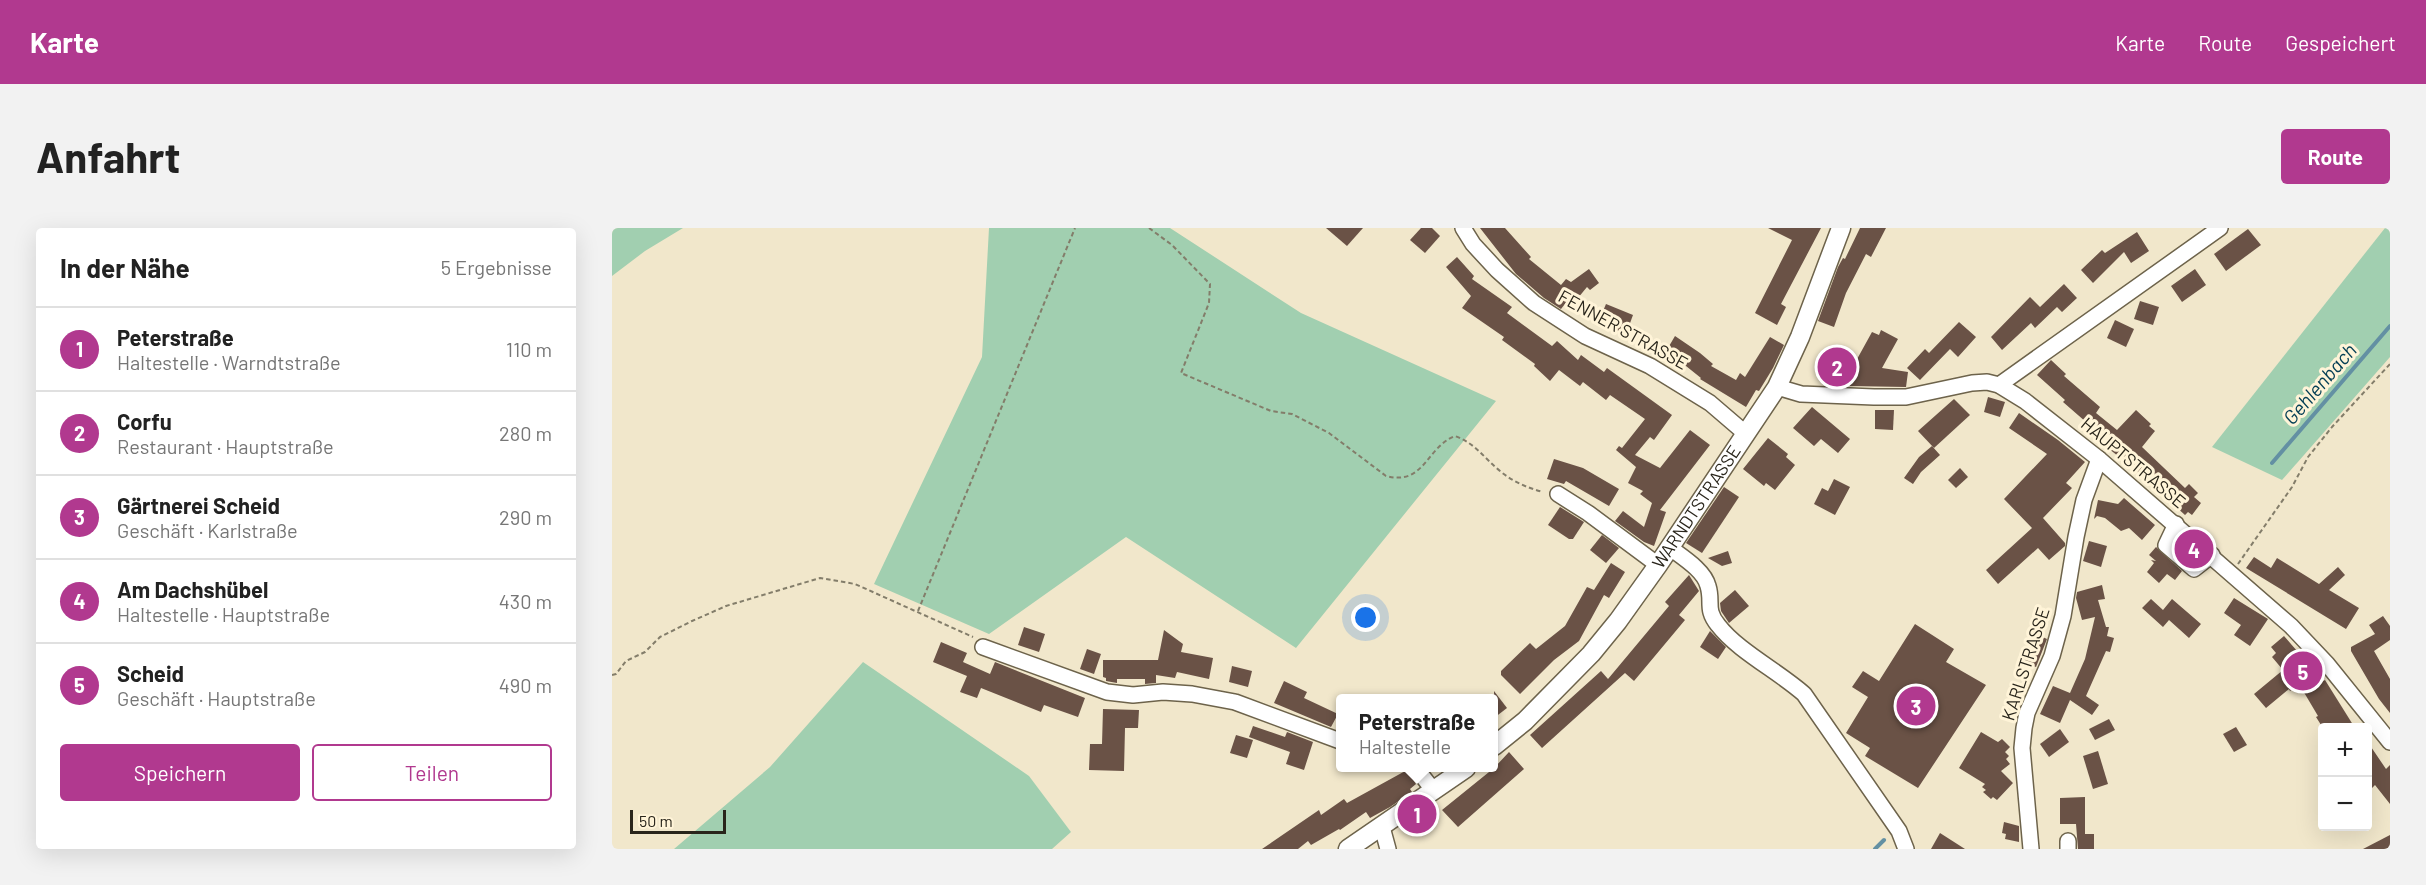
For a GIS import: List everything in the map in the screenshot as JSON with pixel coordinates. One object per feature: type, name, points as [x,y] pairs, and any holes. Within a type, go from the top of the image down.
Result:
[{"type":"main road","name":"WARNDTSTRASSE","points":[[1498,743],[1525,721],[1591,654],[1618,621],[1777,387],[1800,336],[1842,228]]},
{"type":"main road","points":[[1348,849],[1460,772]]},
{"type":"street","name":"FENNER STRASSE","points":[[1463,228],[1473,244],[1497,270],[1534,303],[1585,336],[1650,366],[1710,403],[1746,433]]},
{"type":"street","points":[[1999,386],[2220,228]]},
{"type":"street","name":"HAUPTSTRASSE","points":[[1777,387],[1802,394],[1874,398],[1906,397],[1987,382],[2025,401],[2099,459],[2206,560],[2231,572],[2291,626],[2327,664],[2390,742]]},
{"type":"street","name":"KARLSTRASSE","points":[[2031,849],[2022,748],[2024,729],[2027,713],[2052,656],[2063,616],[2084,500],[2099,459]]},
{"type":"street","points":[[1558,494],[1588,513],[1658,565]]},
{"type":"street","points":[[2173,531],[2166,545],[2193,569],[2206,560]]},
{"type":"street","points":[[1669,548],[1696,569],[1708,583],[1709,612],[1717,624],[1729,637],[1786,678],[1812,705],[1831,736],[1899,831],[1906,849]]},
{"type":"street","points":[[983,647],[1107,692],[1133,695],[1162,692],[1192,694],[1235,702],[1336,739]]},
{"type":"street","points":[[1419,772],[1434,791]]},
{"type":"street","points":[[1382,827],[1388,849]]},
{"type":"path","points":[[918,611],[1075,228]]},
{"type":"path","points":[[1149,228],[1172,245],[1210,284],[1209,303],[1181,373],[1271,411],[1292,414],[1329,433],[1386,476],[1398,479],[1408,477],[1418,471],[1438,446],[1455,436],[1471,443],[1499,471],[1520,485],[1558,494]]},
{"type":"path","points":[[2231,572],[2292,487],[2308,457],[2332,427],[2390,364]]},
{"type":"path","points":[[612,675],[616,674],[626,661],[645,652],[660,637],[692,621],[726,606],[820,578],[855,584],[975,637],[983,647]]},
{"type":"green space","points":[[612,228],[683,228],[645,251],[612,276]]},
{"type":"green space","points":[[989,228],[1170,228],[1301,313],[1496,401],[1296,648],[1126,537],[989,634],[874,584],[982,357]]},
{"type":"green space","points":[[2385,228],[2390,228],[2390,357],[2282,480],[2212,447]]},
{"type":"green space","points":[[863,662],[1029,776],[1071,832],[1052,849],[674,849],[770,767]]},
{"type":"building","points":[[1326,228],[1363,228],[1347,246]]},
{"type":"building","points":[[1421,228],[1432,228],[1440,236],[1425,253],[1410,240]]},
{"type":"building","points":[[1480,228],[1505,228],[1531,257],[1529,259],[1561,285],[1566,279],[1571,282],[1589,269],[1599,283],[1590,290],[1587,287],[1573,304],[1568,300],[1561,309],[1516,274]]},
{"type":"building","points":[[1768,228],[1821,228],[1781,304],[1786,307],[1777,325],[1755,313],[1792,240]]},
{"type":"building","points":[[1860,228],[1886,228],[1871,257],[1866,254],[1846,293],[1834,327],[1818,321],[1838,267],[1843,258],[1845,259]]},
{"type":"building","points":[[2248,229],[2261,245],[2226,271],[2214,254]]},
{"type":"building","points":[[2137,232],[2149,251],[2131,263],[2124,252],[2093,283],[2081,270],[2102,250],[2105,253]]},
{"type":"building","points":[[1457,257],[1474,276],[1472,279],[1512,307],[1507,313],[1552,346],[1557,341],[1578,360],[1581,355],[1604,372],[1607,368],[1672,415],[1654,440],[1650,437],[1635,455],[1660,468],[1690,430],[1710,445],[1660,510],[1666,512],[1654,546],[1644,542],[1615,521],[1623,511],[1644,527],[1652,503],[1640,494],[1643,491],[1628,483],[1636,467],[1616,450],[1619,446],[1622,448],[1645,419],[1610,395],[1606,400],[1583,382],[1580,386],[1559,370],[1550,381],[1534,366],[1535,364],[1502,340],[1504,337],[1462,308],[1471,296],[1446,267]]},
{"type":"building","points":[[2195,269],[2206,285],[2182,302],[2171,286]]},
{"type":"building","points":[[2064,284],[2077,298],[2062,312],[2057,307],[2035,328],[2031,323],[2002,350],[1991,337],[2030,297],[2040,307]]},
{"type":"building","points":[[2140,301],[2159,307],[2153,325],[2134,319]]},
{"type":"building","points":[[1606,304],[1633,315],[1626,334],[1598,323]]},
{"type":"building","points":[[2115,320],[2134,329],[2126,347],[2107,338]]},
{"type":"building","points":[[1959,322],[1976,337],[1958,357],[1950,349],[1920,380],[1907,368],[1925,349],[1929,353]]},
{"type":"building","points":[[1881,330],[1898,339],[1882,368],[1908,372],[1906,387],[1848,386],[1822,375],[1833,351],[1856,361],[1872,332],[1879,335]]},
{"type":"building","points":[[1675,336],[1700,353],[1713,364],[1711,366],[1736,380],[1740,373],[1745,377],[1770,337],[1784,345],[1759,391],[1756,390],[1746,407],[1700,379],[1686,366],[1665,353]]},
{"type":"building","points":[[2051,360],[2066,374],[2064,376],[2100,407],[2096,413],[2117,430],[2136,410],[2151,424],[2149,426],[2155,431],[2142,447],[2185,488],[2189,484],[2198,493],[2194,497],[2201,503],[2192,515],[2188,512],[2185,515],[2104,445],[2106,442],[2037,375]]},
{"type":"building","points":[[1988,397],[2005,402],[2000,417],[1984,412]]},
{"type":"building","points":[[1954,399],[1970,415],[1934,448],[1918,431]]},
{"type":"building","points":[[1812,407],[1850,439],[1838,453],[1821,439],[1814,446],[1793,428]]},
{"type":"building","points":[[1875,410],[1894,410],[1893,430],[1875,429]]},
{"type":"building","points":[[2019,413],[2085,462],[2066,483],[2072,488],[2043,518],[2065,543],[2065,546],[2049,560],[2038,548],[1998,584],[1986,570],[2032,528],[2004,499],[2047,454],[2009,428]]},
{"type":"building","points":[[1768,438],[1788,454],[1786,457],[1795,465],[1775,490],[1766,483],[1764,486],[1743,469]]},
{"type":"building","points":[[1932,446],[1940,455],[1921,472],[1913,484],[1904,478],[1919,457]]},
{"type":"building","points":[[1554,459],[1583,468],[1619,489],[1609,506],[1566,481],[1564,484],[1547,479]]},
{"type":"building","points":[[1960,468],[1968,477],[1956,488],[1948,480]]},
{"type":"building","points":[[1834,479],[1850,487],[1835,515],[1814,504],[1822,488],[1828,491]]},
{"type":"building","points":[[1724,487],[1739,497],[1702,553],[1686,543]]},
{"type":"building","points":[[2124,498],[2155,525],[2142,540],[2129,528],[2121,531],[2105,518],[2097,516],[2094,519],[2098,500],[2118,504]]},
{"type":"building","points":[[1560,507],[1584,522],[1573,539],[1569,539],[1548,525]]},
{"type":"building","points":[[1602,535],[1619,548],[1606,563],[1590,550]]},
{"type":"building","points":[[2089,541],[2107,546],[2101,567],[2083,561]]},
{"type":"building","points":[[2156,547],[2182,571],[2175,580],[2167,574],[2159,583],[2147,572],[2154,563],[2151,560],[2156,561],[2149,555]]},
{"type":"building","points":[[1728,551],[1732,563],[1722,566],[1708,558]]},
{"type":"building","points":[[2254,557],[2271,568],[2277,558],[2319,584],[2338,567],[2345,575],[2329,590],[2359,608],[2346,629],[2246,568]]},
{"type":"building","points":[[1611,563],[1625,572],[1609,598],[1604,595],[1579,641],[1554,660],[1520,694],[1501,675],[1501,671],[1530,643],[1536,649],[1565,626],[1587,587],[1594,590]]},
{"type":"building","points":[[1689,575],[1699,591],[1679,615],[1685,620],[1634,681],[1625,673],[1542,748],[1530,735],[1601,671],[1608,679],[1669,606],[1665,602]]},
{"type":"building","points":[[2102,585],[2105,599],[2098,600],[2106,627],[2109,627],[2107,636],[2114,638],[2110,652],[2106,651],[2086,696],[2099,705],[2092,715],[2070,700],[2060,723],[2040,714],[2053,686],[2070,693],[2085,659],[2095,617],[2082,620],[2076,598],[2077,592]]},
{"type":"building","points":[[1735,590],[1749,606],[1729,623],[1721,611],[1720,603]]},
{"type":"building","points":[[2234,598],[2268,619],[2250,646],[2234,635],[2241,625],[2224,613]]},
{"type":"building","points":[[2151,599],[2163,610],[2172,599],[2201,624],[2189,638],[2169,620],[2163,627],[2142,608]]},
{"type":"building","points":[[2383,616],[2390,626],[2390,640],[2374,651],[2390,679],[2390,713],[2379,699],[2351,651],[2351,647],[2375,634],[2369,625]]},
{"type":"building","points":[[1915,624],[1954,649],[1946,662],[1986,685],[1918,788],[1865,756],[1870,748],[1846,733],[1868,697],[1852,687],[1863,671],[1879,681]]},
{"type":"building","points":[[1024,627],[1045,634],[1039,652],[1018,645]]},
{"type":"building","points":[[1164,630],[1183,644],[1181,652],[1213,658],[1209,679],[1177,672],[1175,678],[1156,675],[1156,683],[1145,684],[1145,679],[1117,679],[1117,683],[1106,681],[1103,677],[1103,660],[1158,660]]},
{"type":"building","points":[[1710,631],[1726,647],[1718,659],[1700,647]]},
{"type":"building","points":[[2036,634],[2047,639],[2036,667],[2020,661],[2030,639],[2033,640]]},
{"type":"building","points":[[2284,636],[2323,681],[2325,680],[2352,723],[2320,723],[2299,684],[2290,691],[2289,689],[2266,708],[2254,694],[2283,670],[2272,657],[2276,653],[2271,647]]},
{"type":"building","points":[[941,642],[967,653],[963,662],[990,674],[995,662],[1085,698],[1078,717],[1044,705],[1041,712],[981,688],[977,698],[960,692],[967,676],[933,662]]},
{"type":"building","points":[[1087,649],[1101,654],[1094,674],[1080,669]]},
{"type":"building","points":[[1232,666],[1252,671],[1248,687],[1229,682]]},
{"type":"building","points":[[1284,681],[1307,692],[1304,698],[1336,713],[1336,718],[1331,727],[1274,703]]},
{"type":"building","points":[[1498,696],[1507,708],[1498,715]]},
{"type":"building","points":[[1103,709],[1139,710],[1138,728],[1125,728],[1124,771],[1089,770],[1090,744],[1102,744]]},
{"type":"building","points":[[2109,719],[2115,730],[2095,740],[2089,729]]},
{"type":"building","points":[[1253,726],[1285,737],[1287,732],[1313,742],[1304,770],[1286,764],[1290,752],[1249,737]]},
{"type":"building","points":[[2236,727],[2247,745],[2234,752],[2223,734]]},
{"type":"building","points":[[2060,729],[2069,742],[2049,757],[2040,744]]},
{"type":"building","points":[[1981,732],[1998,742],[2002,739],[2010,747],[2005,752],[2009,756],[2006,759],[2010,764],[2001,771],[2013,783],[1997,800],[1993,797],[1991,799],[1983,792],[1986,790],[1982,787],[1985,784],[1959,768]]},
{"type":"building","points":[[1236,735],[1253,740],[1247,758],[1230,753]]},
{"type":"building","points":[[2372,748],[2386,769],[2390,765],[2390,804],[2375,785],[2372,788]]},
{"type":"building","points":[[2098,751],[2108,784],[2093,789],[2083,756]]},
{"type":"building","points":[[1509,752],[1524,769],[1458,827],[1442,810],[1489,772],[1498,772],[1498,764]]},
{"type":"building","points":[[1403,772],[1408,772],[1416,784],[1410,789],[1412,792],[1390,807],[1370,818],[1366,812],[1340,830],[1311,845],[1308,841],[1298,849],[1262,849],[1319,810],[1321,815],[1344,799],[1347,803]]},
{"type":"building","points":[[2085,797],[2085,834],[2094,834],[2094,849],[2078,849],[2076,824],[2060,824],[2060,798]]},
{"type":"building","points":[[2004,822],[2019,826],[2019,842],[2005,839],[2006,834],[2002,833]]},
{"type":"building","points":[[1940,833],[1965,849],[1931,849]]},
{"type":"building","points":[[2390,835],[2390,849],[2363,849]]},
{"type":"waterway","name":"Gehlenbach","points":[[2272,463],[2390,326]]},
{"type":"waterway","name":"Gehlenbach","points":[[1875,849],[1884,840]]},
{"type":"place","name":"Corfu","points":[[1837,367]]},
{"type":"place","name":"Am Dachshübel","points":[[2194,549]]},
{"type":"place","name":"Scheid","points":[[2303,671]]},
{"type":"place","name":"Gärtnerei Scheid","points":[[1916,706]]},
{"type":"place","name":"Peterstraße","points":[[1417,814]]}]
